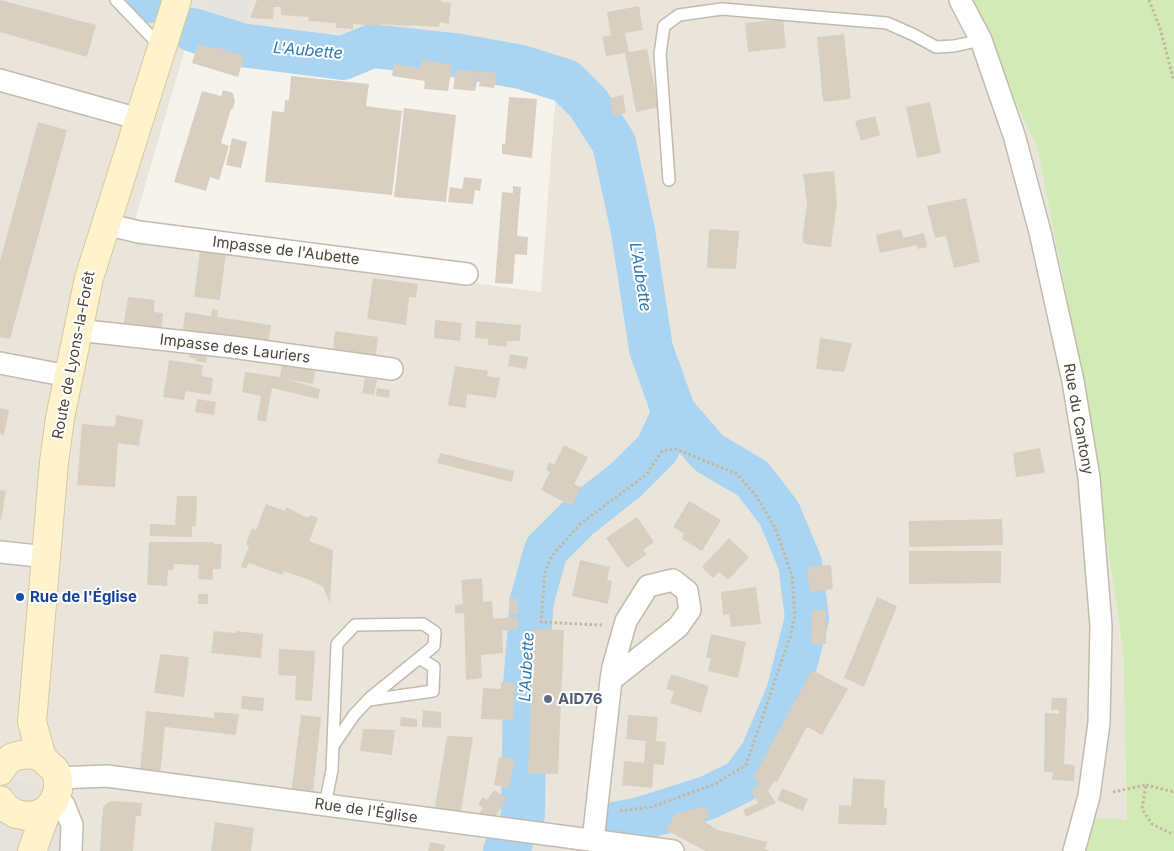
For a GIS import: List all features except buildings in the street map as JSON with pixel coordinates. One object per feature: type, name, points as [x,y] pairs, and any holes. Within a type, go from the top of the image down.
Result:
[{"type":"main road","name":"Route de Lyons-la-Forêt","points":[[31,851],[37,779],[24,739],[32,722],[54,462],[60,418],[89,278],[177,0]]},
{"type":"main road","points":[[8,807],[26,816],[37,815],[37,779]]},
{"type":"main road","name":"Route de Lyons-la-Forêt","points":[[8,807],[31,851]]},
{"type":"street","name":"Rue du Cantony","points":[[960,0],[981,40],[1014,135],[1040,232],[1073,381],[1089,478],[1101,626],[1099,723],[1089,796],[1074,851]]},
{"type":"street","points":[[0,80],[139,119]]},
{"type":"street","name":"Impasse de l'Aubette","points":[[105,224],[139,232],[467,274]]},
{"type":"street","name":"Impasse des Lauriers","points":[[77,330],[232,347],[392,369]]},
{"type":"street","points":[[0,363],[68,376]]},
{"type":"street","points":[[0,552],[46,557]]},
{"type":"street","points":[[593,840],[611,680],[626,621],[648,586],[673,580],[687,591],[690,610],[678,627],[611,680]]},
{"type":"street","name":"Rue de l'Église","points":[[37,779],[106,776],[673,851]]},
{"type":"street","points":[[37,779],[64,805],[72,825],[71,851]]},
{"type":"lane","points":[[116,0],[162,48]]},
{"type":"lane","points":[[669,180],[660,54],[664,26],[679,15],[722,8],[887,22],[936,47],[954,46],[981,40]]},
{"type":"lane","points":[[325,805],[332,770],[337,644],[356,625],[423,624],[435,632],[434,646],[368,701],[354,715],[333,746]]},
{"type":"lane","points":[[368,701],[433,691],[434,666],[420,658]]},
{"type":"path","points":[[1149,0],[1160,28],[1174,81]]},
{"type":"path","points":[[1089,796],[1146,785],[1174,792]]},
{"type":"path","points":[[1146,785],[1142,809],[1152,824],[1170,833],[1174,832]]},
{"type":"shaded area","points":[[0,0],[967,0],[1037,147],[1077,349],[1123,648],[1127,821],[1095,818],[1085,851],[68,851],[74,792],[24,781],[0,779]],"holes":[[[196,11],[242,23],[558,63],[541,292],[130,237]]]},
{"type":"shaded area","points":[[210,0],[250,0],[243,28],[205,16]]},
{"type":"shaded area","points":[[0,779],[24,781],[74,792],[68,851],[0,851]]},
{"type":"green space","points":[[967,0],[1174,0],[1174,851],[1085,851],[1095,818],[1127,820],[1123,648],[1077,349],[1037,147]]},
{"type":"waterway","name":"L'Aubette","points":[[193,30],[241,45],[343,58],[372,46],[454,55],[521,67],[566,81],[588,103],[614,143],[633,231],[651,349],[674,413],[657,449],[627,479],[579,517],[546,550],[532,600],[525,686],[522,818]]},
{"type":"waterway","points":[[608,825],[637,820],[707,798],[742,781],[762,754],[788,693],[807,618],[800,563],[779,513],[753,479],[709,453],[674,413]]},
{"type":"waterway","name":"L'Aubette","points":[[505,851],[511,843]]},
{"type":"place","name":"Rue de l'Église","points":[[20,597]]},
{"type":"place","name":"AID76","points":[[548,699]]}]
